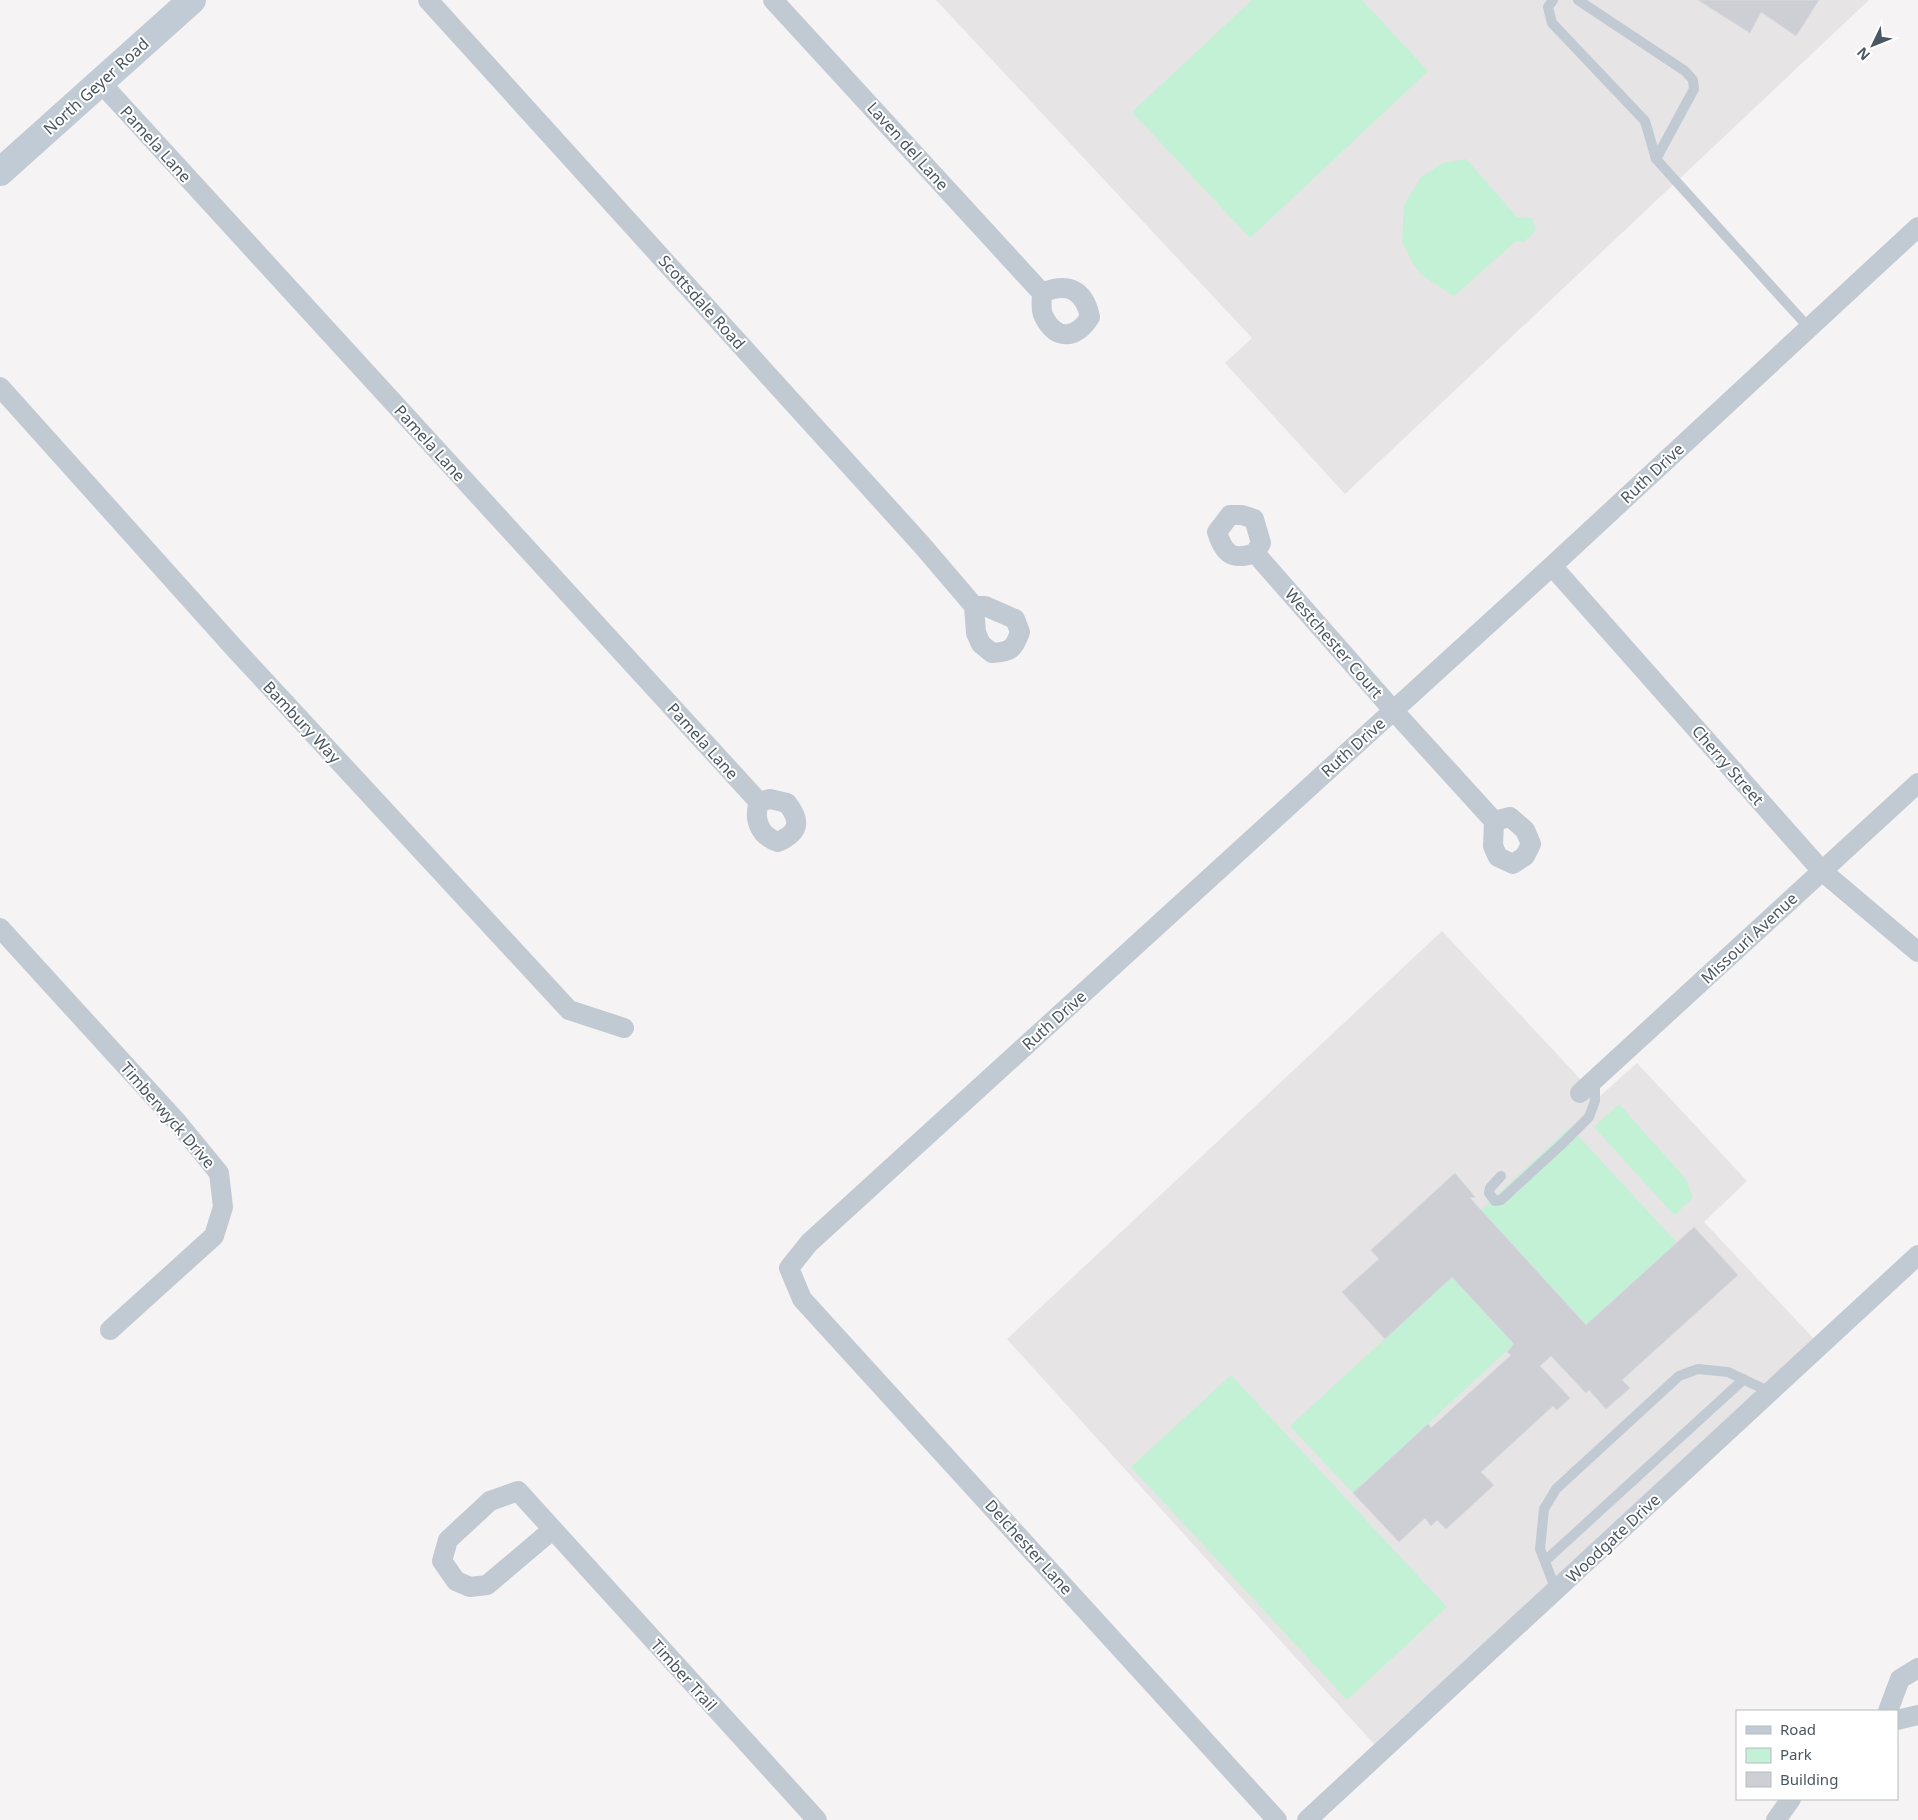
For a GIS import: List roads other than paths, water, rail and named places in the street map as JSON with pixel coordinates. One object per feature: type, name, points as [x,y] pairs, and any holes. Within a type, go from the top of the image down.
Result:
[{"type":"street","name":"North Geyer Road","points":[[0,172],[192,0]]},
{"type":"street","name":"Scottsdale Road","points":[[428,0],[974,606]]},
{"type":"street","name":"Laven del Lane","points":[[773,0],[1042,293]]},
{"type":"street","name":"Pamela Lane","points":[[101,83],[759,802]]},
{"type":"street","name":"Ruth Drive","points":[[790,1268],[809,1244],[1552,566],[1918,227]]},
{"type":"street","name":"Bambury Way","points":[[0,387],[230,643],[569,1010],[624,1028]]},
{"type":"street","name":"Westchester Court","points":[[1255,553],[1393,710],[1494,821]]},
{"type":"street","name":"Cherry Street","points":[[1552,566],[1822,871],[1918,952]]},
{"type":"street","name":"Missouri Avenue","points":[[1588,1086],[1918,783]]},
{"type":"street","name":"Timberwyck Drive","points":[[0,928],[171,1116],[219,1173],[223,1207],[214,1236],[110,1330]]},
{"type":"street","name":"Woodgate Drive","points":[[1307,1820],[1918,1255]]},
{"type":"street","name":"Delchester Lane","points":[[790,1268],[802,1299],[1277,1820]]},
{"type":"street","name":"Timber Trail","points":[[552,1530],[487,1585],[470,1588],[456,1581],[442,1560],[448,1540],[490,1501],[518,1491],[816,1820]]},
{"type":"street","points":[[1888,1710],[1900,1679],[1918,1668]]},
{"type":"street","points":[[1898,1720],[1918,1715]]},
{"type":"street","points":[[1776,1820],[1790,1800]]},
{"type":"lane","points":[[1553,0],[1548,6],[1552,24],[1645,121],[1656,159],[1808,328]]},
{"type":"lane","points":[[1578,0],[1685,71],[1693,80],[1694,90],[1656,159]]},
{"type":"lane","points":[[1501,1176],[1490,1188],[1489,1194],[1495,1201],[1501,1200],[1589,1117],[1595,1101],[1588,1086]]},
{"type":"lane","points":[[1556,1590],[1540,1549],[1544,1509],[1556,1489],[1679,1376],[1698,1369],[1728,1372],[1770,1392]]},
{"type":"lane","points":[[1545,1561],[1744,1380]]}]
